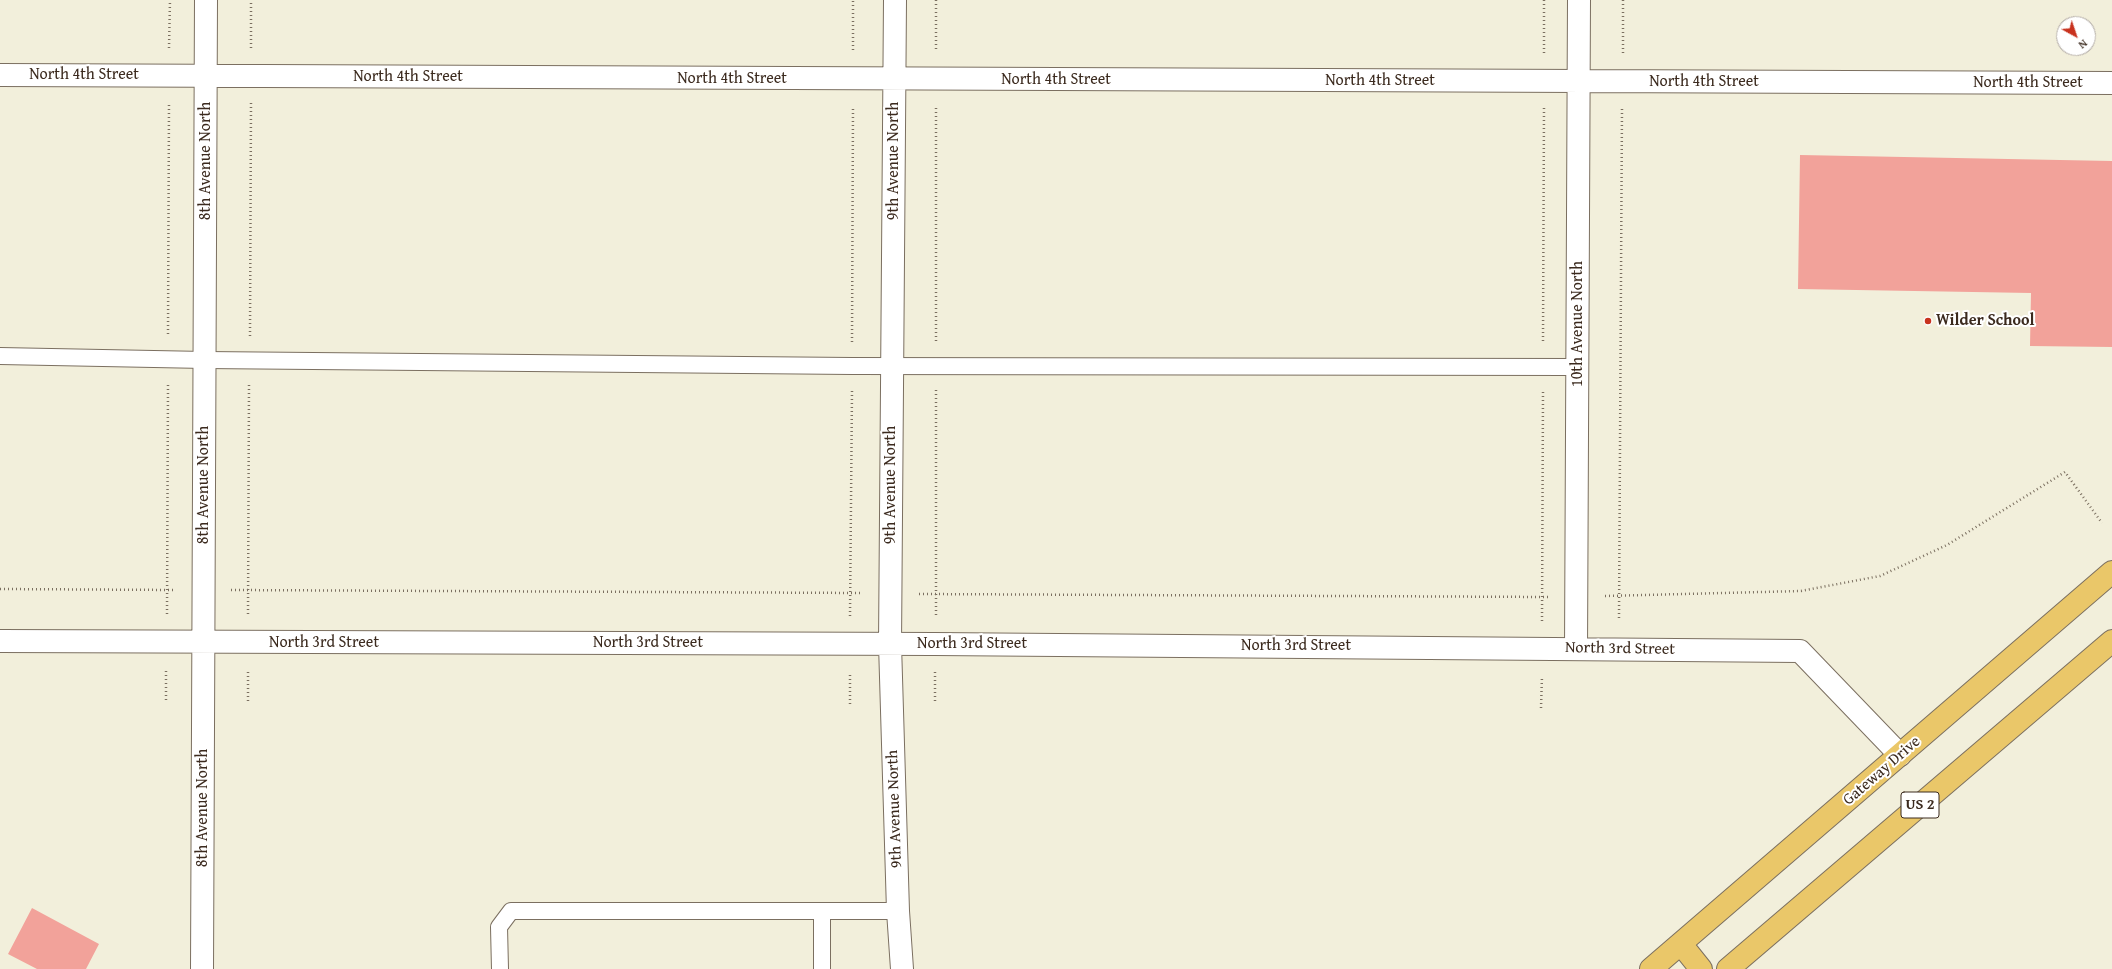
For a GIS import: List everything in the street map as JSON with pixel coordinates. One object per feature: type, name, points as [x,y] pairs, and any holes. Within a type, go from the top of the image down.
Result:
[{"type":"highway","name":"Gateway Drive","points":[[1651,969],[2112,572]]},
{"type":"highway","name":"US 2","points":[[1728,969],[2112,641]]},
{"type":"highway","points":[[1681,944],[1701,969]]},
{"type":"street","name":"8th Avenue North","points":[[202,969],[206,0]]},
{"type":"street","name":"9th Avenue North","points":[[895,0],[890,644],[898,911],[902,969]]},
{"type":"street","name":"10th Avenue North","points":[[1576,649],[1579,0]]},
{"type":"street","name":"North 4th Street","points":[[0,75],[2112,83]]},
{"type":"street","name":"North 3rd Street","points":[[0,641],[204,643],[890,644],[1800,651],[1900,755]]},
{"type":"lane","points":[[0,356],[205,360],[892,367],[1578,367]]},
{"type":"lane","points":[[500,969],[499,927],[511,911],[898,911]]},
{"type":"lane","points":[[822,911],[822,969]]},
{"type":"path","points":[[1619,618],[1623,0]]},
{"type":"path","points":[[1801,591],[1880,576],[1887,573],[1947,545],[2065,472],[2102,522]]},
{"type":"building","name":"Wilder School","points":[[1800,155],[2112,161],[2112,347],[2030,346],[2031,293],[1798,289]]},
{"type":"building","points":[[32,908],[99,944],[86,969],[37,969],[8,954]]},
{"type":"place","name":"Wilder School","points":[[1928,321]]}]
